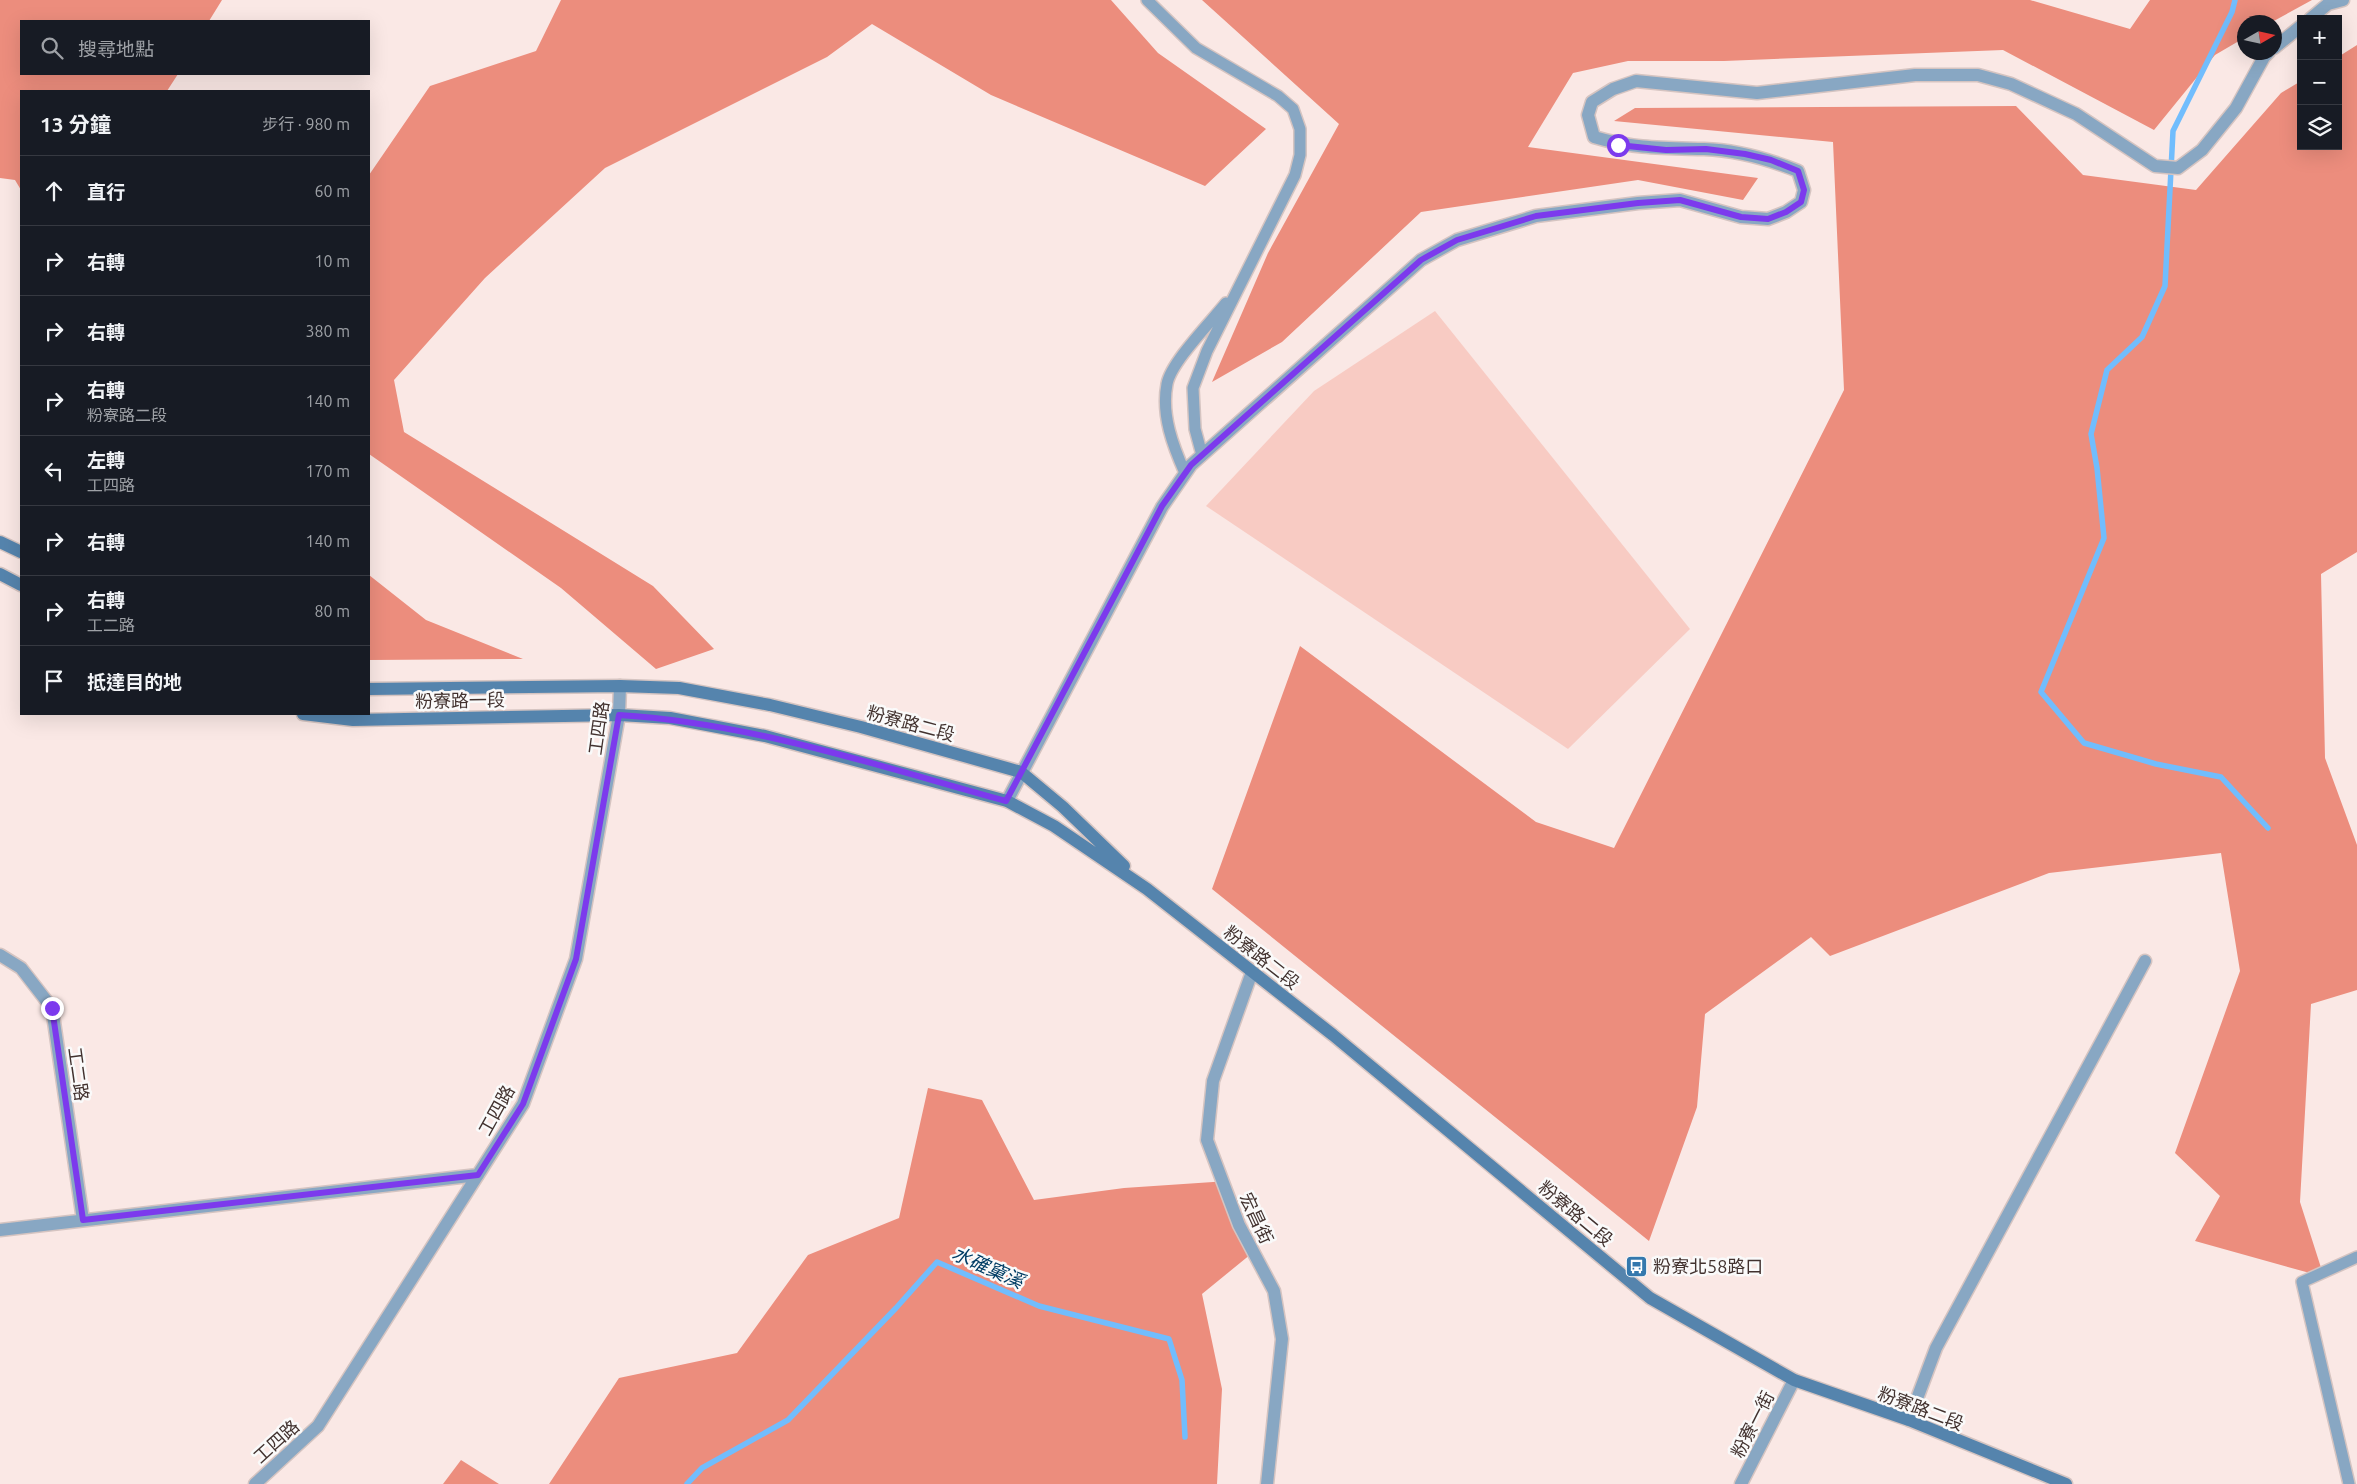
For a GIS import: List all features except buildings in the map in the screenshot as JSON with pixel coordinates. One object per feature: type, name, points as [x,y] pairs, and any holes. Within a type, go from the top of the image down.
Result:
[{"type":"main road","points":[[0,542],[20,552]]},
{"type":"main road","points":[[0,574],[20,585]]},
{"type":"main road","name":"粉寮路二段","points":[[620,686],[679,688],[770,705],[1021,772],[1063,807],[1147,889]]},
{"type":"main road","name":"粉寮路一段","points":[[370,689],[620,686]]},
{"type":"main road","name":"粉寮路一段","points":[[311,715],[353,720],[619,715]]},
{"type":"main road","name":"粉寮路二段","points":[[619,715],[670,718],[764,736],[1006,801],[1054,826],[1147,889],[1334,1035],[1650,1298],[1794,1380],[1909,1420],[2066,1484]]},
{"type":"street","points":[[2315,15],[2328,4],[2343,0]]},
{"type":"street","points":[[2282,41],[2297,29]]},
{"type":"street","points":[[1006,801],[1162,506],[1186,473],[1202,455],[1421,260],[1457,240],[1536,216],[1638,203],[1680,200],[1741,217],[1768,219],[1786,212],[1801,202],[1804,190],[1798,171],[1771,160],[1745,154],[1706,149],[1666,150],[1618,145],[1594,137],[1588,115],[1592,102],[1613,89],[1636,81],[1757,93],[1915,75],[1978,75],[2011,84],[2076,114],[2156,166],[2178,168],[2202,150],[2236,108],[2262,60]]},
{"type":"street","name":"工四路","points":[[255,1484],[318,1426],[523,1104],[576,959],[619,715],[620,686]]},
{"type":"street","name":"工二路","points":[[0,955],[21,968],[52,1008],[83,1220]]},
{"type":"street","points":[[1909,1420],[1936,1348],[2145,961]]},
{"type":"street","name":"宏昌街","points":[[1252,972],[1212,1081],[1206,1140],[1238,1225],[1274,1291],[1282,1339],[1267,1484]]},
{"type":"street","points":[[0,1230],[478,1175]]},
{"type":"street","name":"粉寮一街","points":[[1741,1484],[1794,1380]]},
{"type":"lane","points":[[1146,0],[1196,48],[1278,96],[1292,108],[1300,129],[1300,155],[1295,175],[1207,351],[1193,388],[1195,429],[1202,455]]},
{"type":"lane","points":[[1186,473],[1170,433],[1165,410],[1167,382],[1186,350],[1242,282]]},
{"type":"lane","points":[[2349,1484],[2302,1282],[2357,1257]]},
{"type":"shaded area","points":[[0,0],[222,0],[210,20],[20,20],[20,75],[177,75],[168,90],[20,90],[20,188],[15,180],[0,178]]},
{"type":"shaded area","points":[[561,0],[1111,0],[1158,53],[1266,129],[1205,186],[991,95],[872,24],[827,57],[605,168],[485,278],[394,380],[404,432],[653,586],[714,649],[656,669],[561,588],[370,455],[370,174],[430,86],[536,51]]},
{"type":"shaded area","points":[[1202,0],[2030,0],[2130,29],[2150,0],[2312,0],[2282,16],[2237,15],[2237,42],[2215,55],[2154,130],[2003,50],[1724,61],[1628,61],[1573,73],[1528,147],[1758,178],[1743,200],[1638,180],[1421,212],[1282,342],[1212,382],[1268,253],[1339,124]]},
{"type":"shaded area","points":[[2357,45],[2357,552],[2321,574],[2325,758],[2357,845],[2357,990],[2311,1004],[2300,1202],[2324,1277],[2195,1241],[2220,1196],[2175,1153],[2240,971],[2221,853],[2049,873],[1830,956],[1811,937],[1705,1014],[1697,1107],[1649,1241],[1212,889],[1300,646],[1536,822],[1614,848],[1844,390],[1833,142],[1614,121],[1635,108],[2016,106],[2083,175],[2196,190],[2281,93],[2297,83],[2297,150],[2342,150],[2342,54]]},
{"type":"shaded area","points":[[1435,311],[1690,629],[1568,749],[1206,506],[1314,391]]},
{"type":"shaded area","points":[[370,576],[426,620],[523,659],[370,660]]},
{"type":"shaded area","points":[[928,1088],[982,1100],[1034,1200],[1124,1188],[1228,1181],[1251,1254],[1202,1294],[1222,1389],[1217,1484],[549,1484],[619,1378],[737,1353],[808,1255],[899,1218]]},
{"type":"shaded area","points":[[461,1460],[499,1484],[443,1484]]},
{"type":"waterway","points":[[2235,0],[2232,12],[2173,131],[2165,286],[2142,337],[2107,370],[2091,434],[2097,468],[2104,538],[2041,692],[2084,743],[2156,764],[2221,777],[2268,828]]},
{"type":"waterway","name":"水確窠溪","points":[[687,1484],[702,1468],[788,1420],[896,1308],[937,1262],[1039,1306],[1169,1339],[1182,1380],[1185,1437]]},
{"type":"place","name":"粉寮北58路口","points":[[1637,1266]]},
{"type":"route","points":[[52,1008],[83,1220],[478,1175],[523,1104],[576,959],[619,715],[670,718],[764,736],[1006,801],[1162,506],[1191,465],[1421,260],[1457,240],[1536,216],[1638,203],[1680,200],[1741,217],[1768,219],[1786,212],[1801,202],[1804,190],[1798,171],[1771,160],[1745,154],[1706,149],[1666,150],[1618,145]]}]
